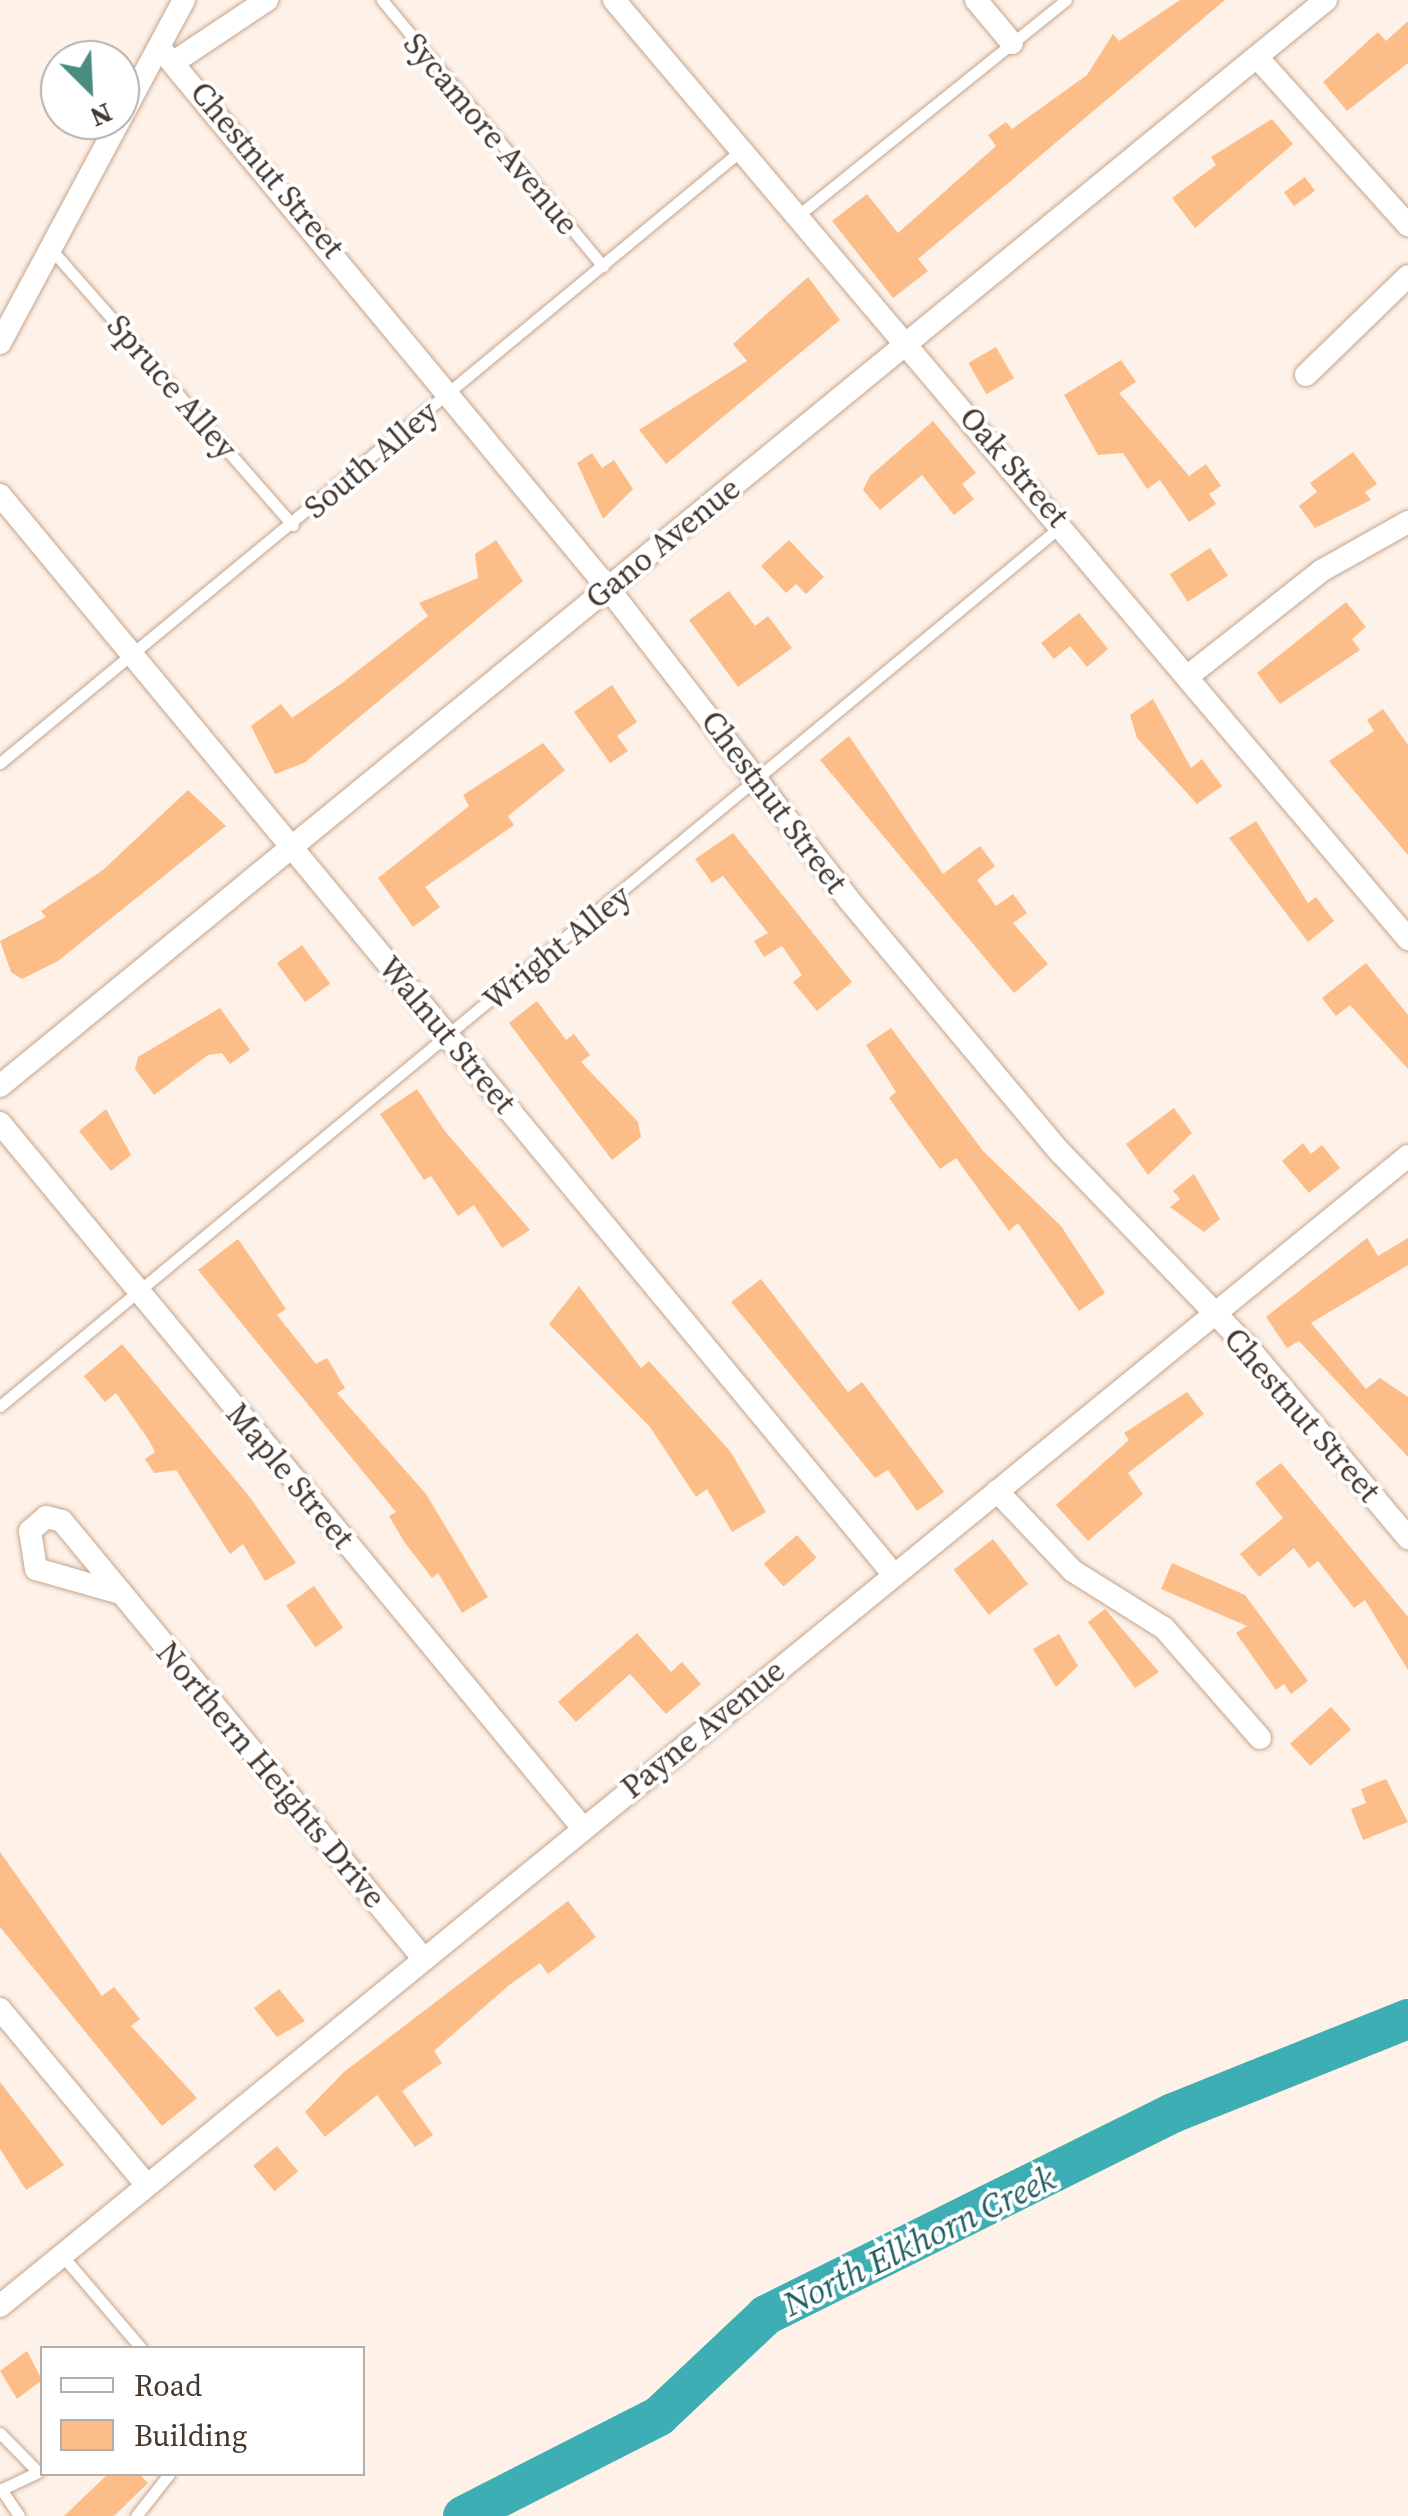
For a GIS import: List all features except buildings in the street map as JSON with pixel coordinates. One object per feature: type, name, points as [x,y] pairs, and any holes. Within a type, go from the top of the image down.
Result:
[{"type":"street","points":[[0,342],[167,55],[184,0]]},
{"type":"street","points":[[167,55],[267,0]]},
{"type":"street","name":"Oak Street","points":[[614,0],[739,152],[1192,673],[1408,938]]},
{"type":"street","points":[[976,0],[1012,43]]},
{"type":"street","name":"Gano Avenue","points":[[0,1086],[1326,0]]},
{"type":"street","name":"Chestnut Street","points":[[167,55],[608,588],[1060,1152],[1212,1313],[1408,1538]]},
{"type":"street","points":[[1257,57],[1408,225]]},
{"type":"street","points":[[1306,375],[1408,276]]},
{"type":"street","name":"Walnut Street","points":[[0,494],[894,1574]]},
{"type":"street","points":[[1192,673],[1321,571],[1408,522]]},
{"type":"street","name":"Maple Street","points":[[0,1123],[582,1827]]},
{"type":"street","name":"Payne Avenue","points":[[0,2306],[145,2183],[1408,1156]]},
{"type":"street","points":[[997,1491],[1073,1571],[1164,1628],[1260,1738]]},
{"type":"street","name":"Northern Heights Drive","points":[[120,1592],[423,1958]]},
{"type":"street","points":[[0,2008],[145,2183]]},
{"type":"lane","name":"Sycamore Avenue","points":[[382,0],[602,266]]},
{"type":"lane","points":[[796,217],[1066,0]]},
{"type":"lane","name":"South Alley","points":[[0,764],[135,657],[739,152]]},
{"type":"lane","name":"Spruce Alley","points":[[51,249],[293,526]]},
{"type":"lane","name":"Wright Alley","points":[[0,1406],[761,781],[1064,524]]},
{"type":"lane","points":[[61,2254],[139,2346]]},
{"type":"lane","points":[[0,2433],[38,2472],[0,2490],[18,2516]]},
{"type":"lane","points":[[136,2516],[166,2476]]},
{"type":"waterway","name":"North Elkhorn Creek","points":[[463,2516],[659,2416],[766,2315],[1173,2113],[1408,2019]]}]
